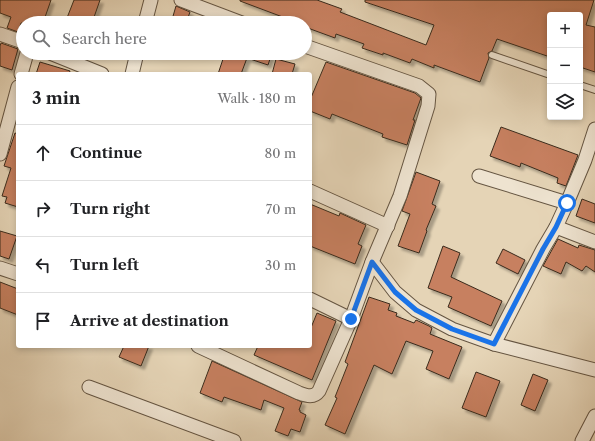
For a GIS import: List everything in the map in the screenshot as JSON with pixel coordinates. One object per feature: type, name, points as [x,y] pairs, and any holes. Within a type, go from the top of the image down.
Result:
[{"type":"street","points":[[147,16],[151,0]]},
{"type":"street","points":[[181,0],[223,16]]},
{"type":"street","points":[[0,34],[16,40]]},
{"type":"street","points":[[202,348],[299,394],[311,396],[316,395],[351,319],[372,262],[400,196],[428,106],[430,94],[419,86],[312,48]]},
{"type":"street","points":[[22,72],[25,60]]},
{"type":"street","points":[[67,60],[97,72]]},
{"type":"street","points":[[132,72],[135,60]]},
{"type":"street","points":[[0,154],[16,94]]},
{"type":"street","points":[[494,344],[556,227],[585,160],[595,129]]},
{"type":"street","points":[[479,176],[567,203]]},
{"type":"street","points":[[312,192],[388,226]]},
{"type":"street","points":[[556,227],[595,242]]},
{"type":"street","points":[[372,262],[395,292],[416,310],[452,329],[494,344],[595,370]]},
{"type":"street","points":[[0,268],[16,273]]},
{"type":"street","points":[[312,300],[351,319]]},
{"type":"street","points":[[89,387],[234,441]]},
{"type":"street","points":[[582,441],[595,416]]},
{"type":"lane","points":[[492,55],[547,74]]},
{"type":"lane","points":[[583,86],[595,90]]},
{"type":"building","points":[[0,0],[51,0],[45,16],[16,16],[16,31],[7,28],[11,17],[0,13]]},
{"type":"building","points":[[74,0],[100,0],[94,16],[68,16]]},
{"type":"building","points":[[240,0],[317,0],[342,9],[340,12],[426,45],[434,25],[365,2],[365,0],[594,0],[586,25],[595,27],[595,72],[583,68],[583,12],[547,12],[547,56],[497,39],[492,51],[488,53],[489,58],[480,82],[434,65],[434,68],[412,59],[410,63],[383,53],[383,55],[362,48],[364,44],[336,34],[335,38],[312,30],[312,16],[280,16]]},
{"type":"building","points":[[176,6],[190,12],[189,16],[173,16]]},
{"type":"building","points":[[1,43],[16,48],[16,56],[12,70],[0,66]]},
{"type":"building","points":[[223,60],[246,60],[242,72],[219,72]]},
{"type":"building","points":[[253,60],[270,60],[268,65]]},
{"type":"building","points":[[276,60],[295,64],[293,72],[273,72]]},
{"type":"building","points":[[40,62],[70,71],[70,72],[37,72]]},
{"type":"building","points":[[326,62],[415,93],[421,98],[413,120],[415,120],[407,145],[382,137],[383,134],[332,114],[330,119],[312,112],[312,95]]},
{"type":"building","points":[[501,127],[578,155],[566,186],[557,183],[558,178],[521,163],[520,167],[490,156]]},
{"type":"building","points":[[16,133],[16,206],[5,203],[7,197],[2,196],[11,168],[4,166]]},
{"type":"building","points":[[416,172],[440,181],[432,204],[436,206],[426,230],[427,231],[419,253],[398,246],[410,214],[402,211]]},
{"type":"building","points":[[582,199],[595,204],[595,223],[576,216]]},
{"type":"building","points":[[312,205],[339,216],[340,213],[366,225],[358,244],[362,246],[355,264],[312,247]]},
{"type":"building","points":[[0,231],[16,236],[9,259],[0,256]]},
{"type":"building","points":[[558,239],[578,248],[579,245],[595,250],[595,272],[586,266],[582,271],[566,262],[561,274],[543,266]]},
{"type":"building","points":[[443,246],[460,253],[451,277],[502,301],[491,326],[448,307],[452,297],[428,288]]},
{"type":"building","points":[[503,249],[525,260],[518,274],[496,263]]},
{"type":"building","points":[[0,282],[16,288],[16,314],[0,308]]},
{"type":"building","points":[[369,297],[390,304],[388,310],[397,313],[396,316],[414,323],[416,320],[429,326],[432,328],[430,334],[462,347],[449,379],[426,369],[433,351],[406,341],[392,374],[374,365],[345,434],[325,425],[337,398],[335,397],[348,364],[345,362]]},
{"type":"building","points":[[317,313],[336,321],[312,380],[254,355],[257,348],[312,348],[312,325]]},
{"type":"building","points":[[123,348],[148,348],[141,366],[119,357]]},
{"type":"building","points":[[212,361],[302,402],[299,410],[306,415],[300,432],[291,429],[288,436],[275,431],[284,408],[264,400],[261,410],[224,397],[222,402],[200,393]]},
{"type":"building","points":[[476,372],[500,381],[486,417],[462,408]]},
{"type":"building","points":[[533,374],[548,380],[535,411],[521,405]]},
{"type":"route","points":[[351,319],[372,262],[395,292],[416,310],[452,329],[494,344],[556,227],[567,203]]}]
